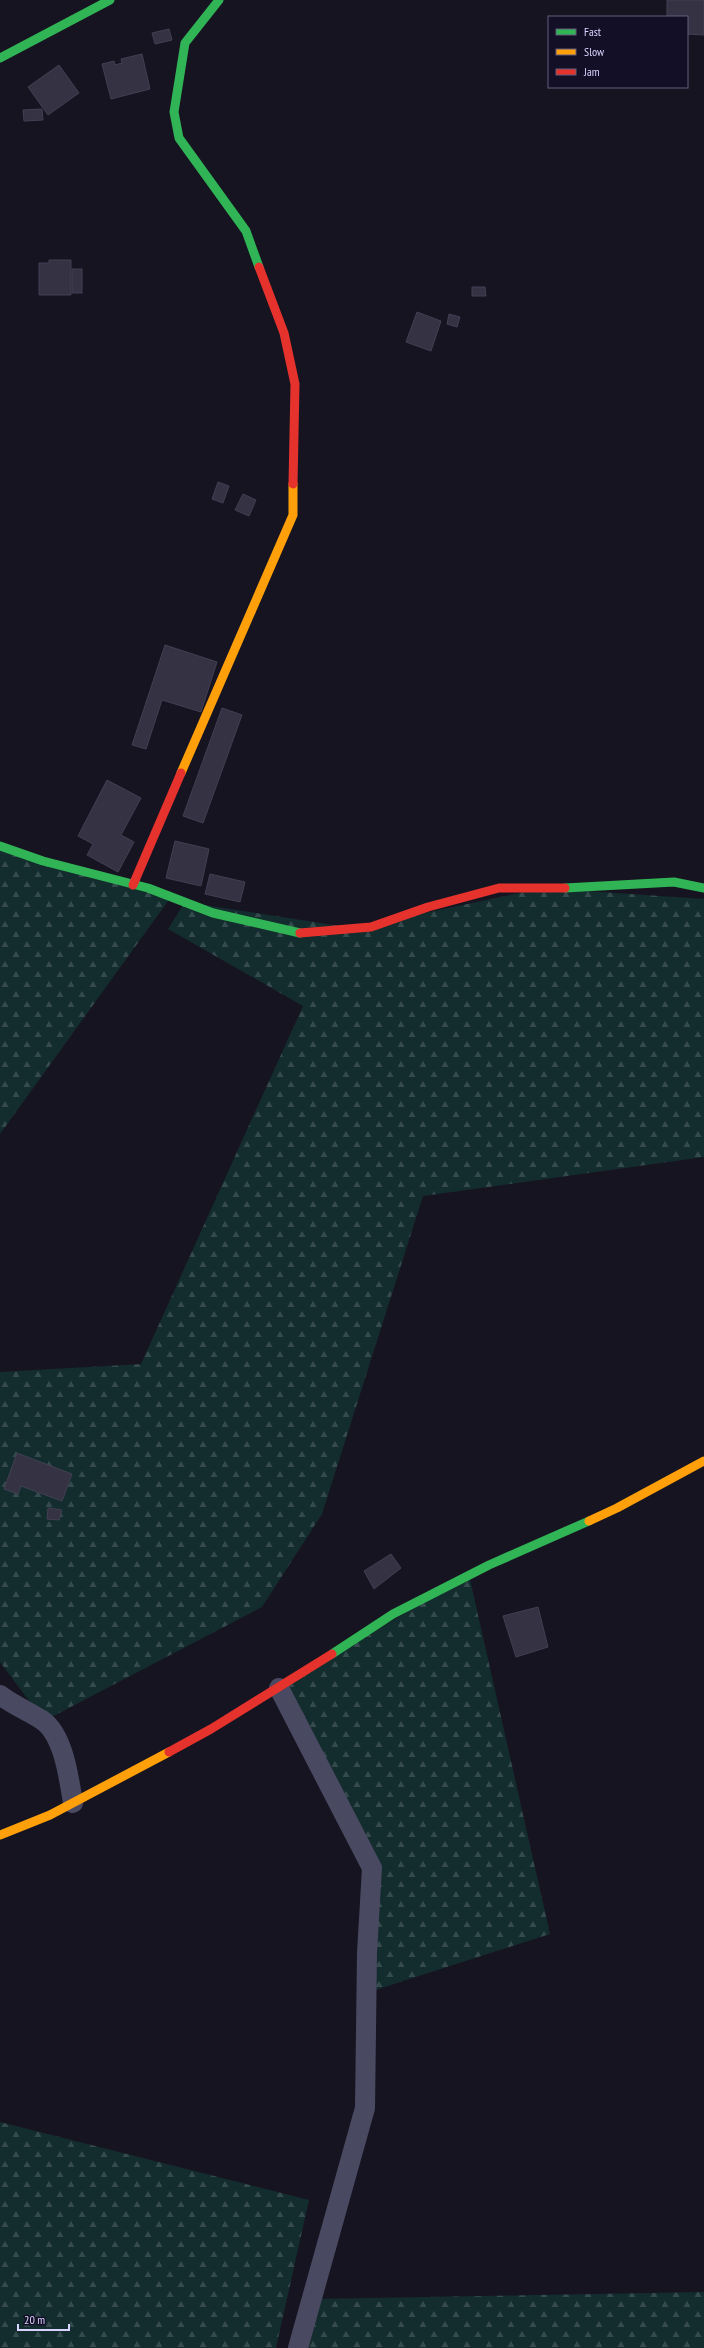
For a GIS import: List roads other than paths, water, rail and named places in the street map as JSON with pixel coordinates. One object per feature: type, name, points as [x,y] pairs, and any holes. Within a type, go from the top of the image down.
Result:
[{"type":"street","points":[[0,58],[110,0]]},
{"type":"street","points":[[133,885],[293,515],[295,384],[284,333],[246,231],[179,138],[174,112],[185,43],[219,0]]},
{"type":"street","points":[[0,846],[43,861],[133,885],[213,913],[297,933],[371,927],[428,907],[499,888],[585,888],[674,882],[704,888]]},
{"type":"street","points":[[0,1835],[50,1815],[211,1729],[279,1688],[393,1614],[490,1565],[616,1508],[704,1462]]},
{"type":"street","points":[[279,1688],[372,1868],[367,1953],[365,2108],[298,2348]]},
{"type":"street","points":[[0,1695],[15,1706],[44,1721],[58,1741],[68,1775],[73,1803]]}]
